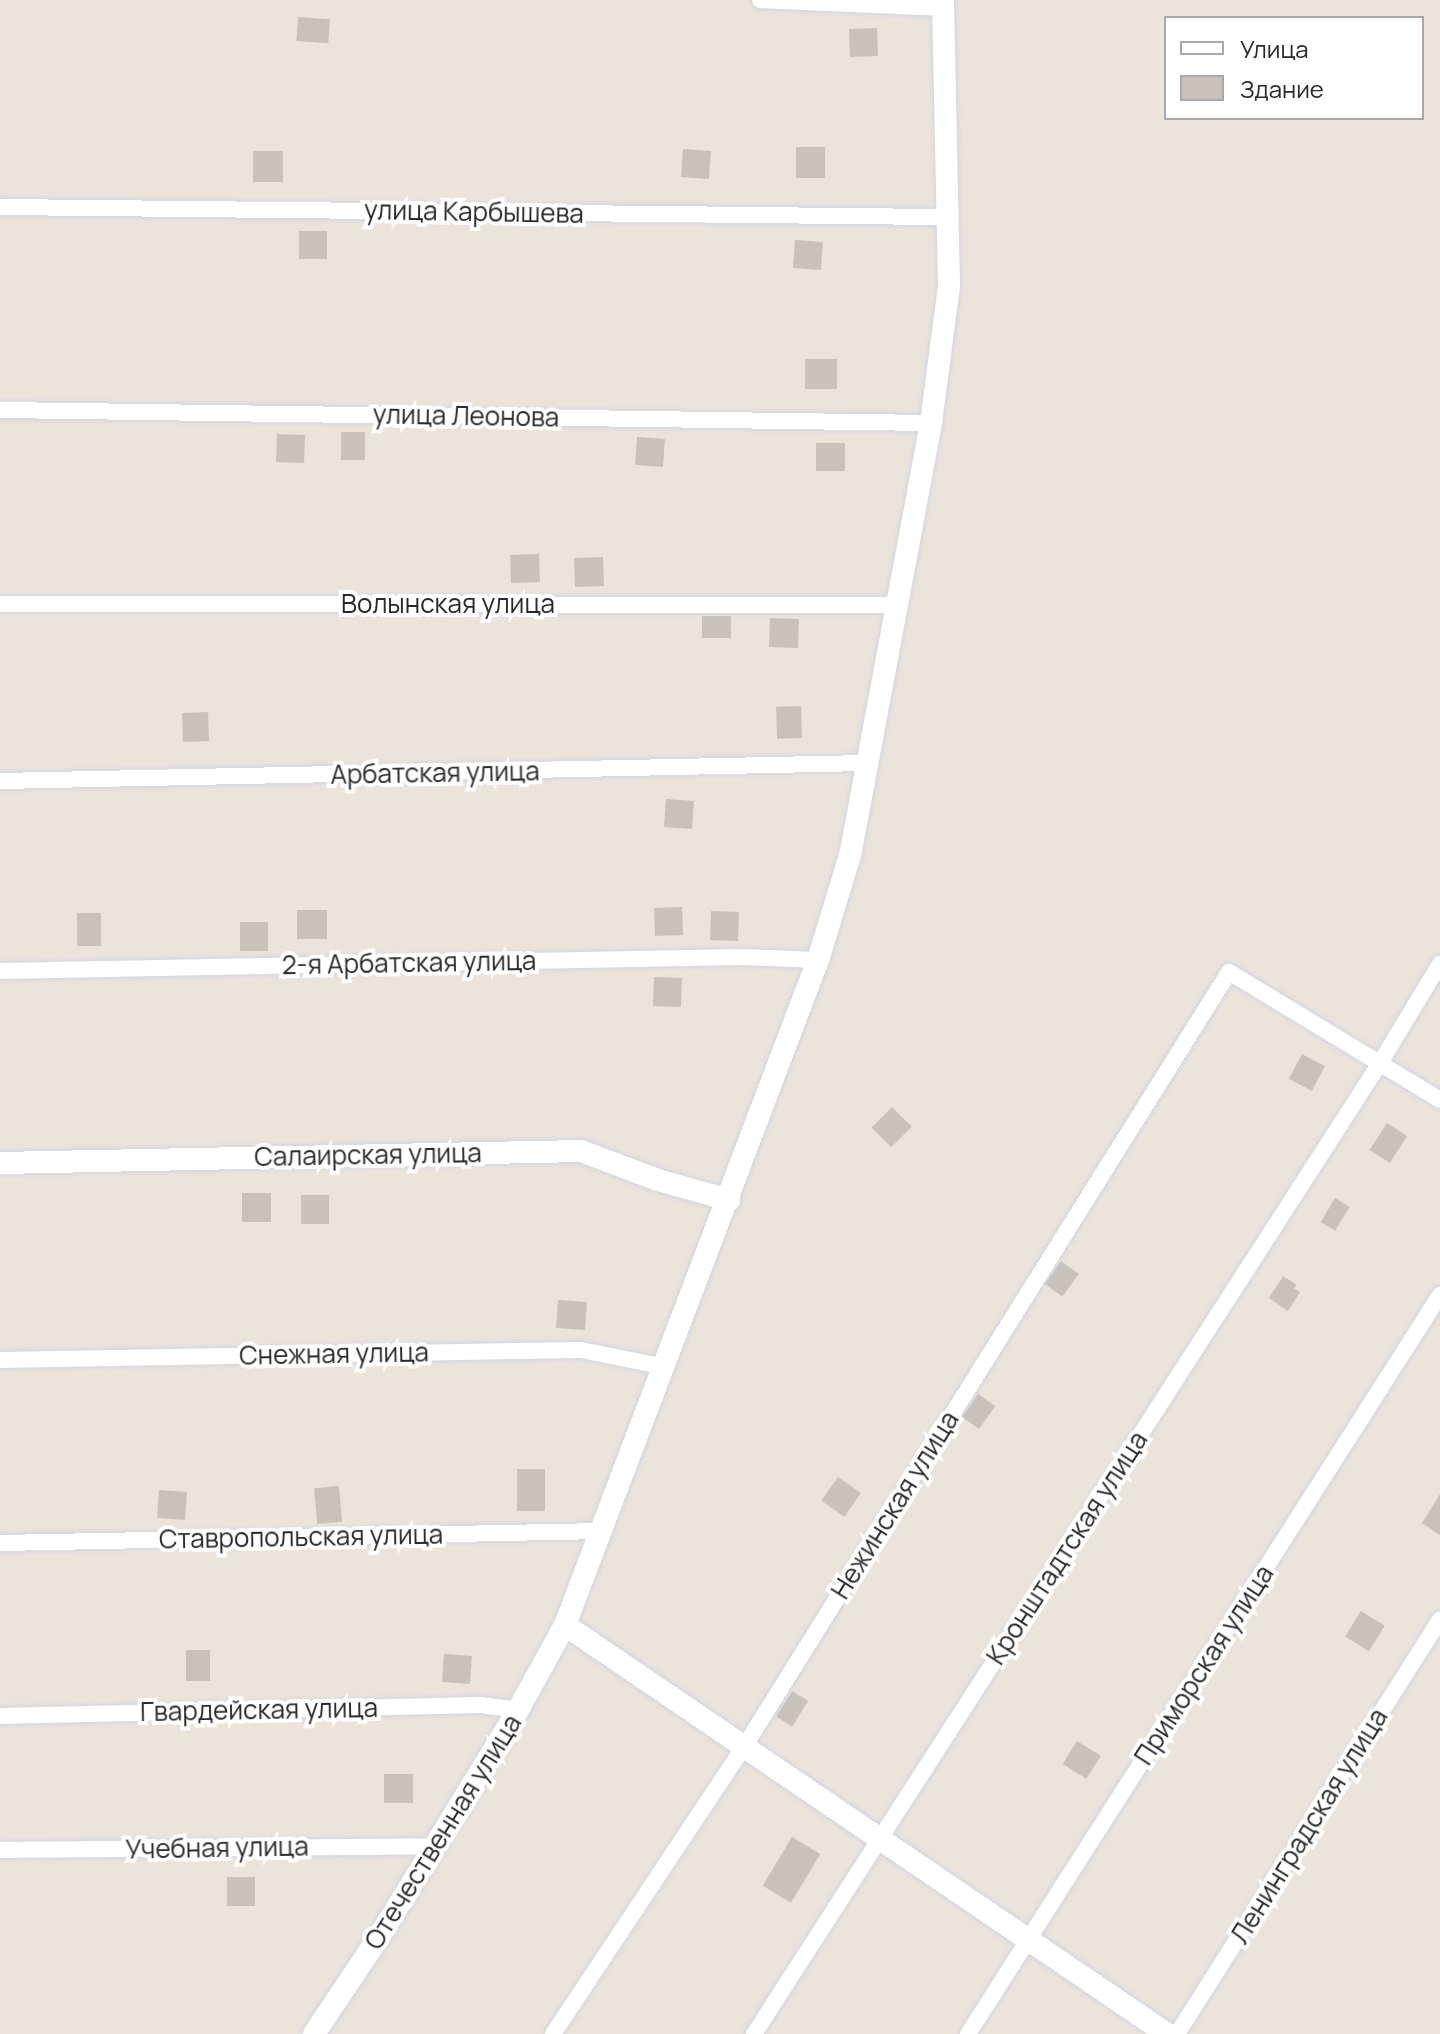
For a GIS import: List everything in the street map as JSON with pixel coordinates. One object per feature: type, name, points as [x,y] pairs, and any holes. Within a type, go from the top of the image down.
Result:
[{"type":"main road","name":"Отечественная улица","points":[[314,2034],[518,1710],[565,1625],[666,1367],[818,960],[850,855],[870,763],[931,423],[949,286],[943,4]]},
{"type":"main road","name":"Салаирская улица","points":[[0,1163],[581,1151],[658,1180],[729,1200]]},
{"type":"main road","points":[[565,1625],[1167,2034]]},
{"type":"street","points":[[760,0],[943,4]]},
{"type":"street","name":"улица Карбышева","points":[[0,207],[947,217]]},
{"type":"street","name":"улица Леонова","points":[[0,410],[931,423]]},
{"type":"street","name":"Волынская улица","points":[[0,604],[897,605]]},
{"type":"street","name":"Арбатская улица","points":[[0,781],[870,763]]},
{"type":"street","name":"2-я Арбатская улица","points":[[0,971],[726,957],[818,960]]},
{"type":"street","name":"Кронштадтская улица","points":[[754,2034],[1380,1063],[1440,964]]},
{"type":"street","name":"Нежинская улица","points":[[553,2034],[744,1747],[1229,972],[1380,1063]]},
{"type":"street","points":[[1380,1063],[1440,1100]]},
{"type":"street","name":"Приморская улица","points":[[968,2034],[1440,1295]]},
{"type":"street","name":"Снежная улица","points":[[0,1360],[581,1350],[666,1367]]},
{"type":"street","name":"Ставропольская улица","points":[[0,1543],[602,1531]]},
{"type":"street","name":"Ленинградская улица","points":[[1177,2034],[1440,1619]]},
{"type":"street","name":"Гвардейская улица","points":[[0,1716],[480,1705],[518,1710]]},
{"type":"street","name":"Учебная улица","points":[[0,1850],[434,1846]]},
{"type":"building","points":[[298,17],[330,19],[328,43],[296,41]]},
{"type":"building","points":[[877,28],[878,56],[850,57],[849,29]]},
{"type":"building","points":[[796,147],[825,147],[825,178],[796,178]]},
{"type":"building","points":[[683,149],[711,151],[709,179],[681,177]]},
{"type":"building","points":[[253,151],[283,151],[283,182],[253,182]]},
{"type":"building","points":[[299,231],[327,231],[327,259],[299,259]]},
{"type":"building","points":[[795,240],[823,242],[821,270],[793,268]]},
{"type":"building","points":[[805,359],[837,359],[837,389],[805,389]]},
{"type":"building","points":[[341,432],[365,432],[365,460],[341,460]]},
{"type":"building","points":[[277,434],[305,435],[304,463],[276,462]]},
{"type":"building","points":[[637,437],[665,439],[663,467],[635,465]]},
{"type":"building","points":[[816,443],[845,443],[845,471],[816,471]]},
{"type":"building","points":[[539,554],[540,582],[511,583],[510,555]]},
{"type":"building","points":[[603,557],[604,586],[575,587],[574,558]]},
{"type":"building","points":[[702,616],[731,616],[731,638],[702,638]]},
{"type":"building","points":[[770,618],[799,619],[798,648],[769,647]]},
{"type":"building","points":[[801,706],[802,738],[777,739],[776,707]]},
{"type":"building","points":[[208,712],[209,741],[183,742],[182,713]]},
{"type":"building","points":[[666,799],[694,801],[692,829],[664,827]]},
{"type":"building","points":[[682,907],[683,935],[655,936],[654,908]]},
{"type":"building","points":[[297,910],[327,910],[327,939],[297,939]]},
{"type":"building","points":[[711,911],[739,912],[738,941],[710,940]]},
{"type":"building","points":[[77,913],[101,913],[101,946],[77,946]]},
{"type":"building","points":[[240,922],[268,922],[268,951],[240,951]]},
{"type":"building","points":[[654,977],[682,978],[681,1007],[653,1006]]},
{"type":"building","points":[[1302,1054],[1325,1066],[1312,1091],[1289,1079]]},
{"type":"building","points":[[892,1107],[912,1127],[891,1147],[871,1128]]},
{"type":"building","points":[[1387,1123],[1407,1136],[1390,1163],[1370,1150]]},
{"type":"building","points":[[242,1193],[271,1193],[271,1222],[242,1222]]},
{"type":"building","points":[[301,1195],[329,1195],[329,1224],[301,1224]]},
{"type":"building","points":[[1335,1198],[1350,1207],[1335,1231],[1321,1222]]},
{"type":"building","points":[[1061,1261],[1079,1274],[1062,1297],[1045,1284]]},
{"type":"building","points":[[1283,1276],[1297,1285],[1294,1288],[1300,1292],[1288,1311],[1269,1298]]},
{"type":"building","points":[[558,1300],[587,1302],[585,1330],[556,1328]]},
{"type":"building","points":[[978,1394],[995,1406],[979,1429],[962,1417]]},
{"type":"building","points":[[517,1469],[545,1469],[545,1511],[517,1511]]},
{"type":"building","points":[[838,1477],[861,1493],[844,1517],[821,1501]]},
{"type":"building","points":[[339,1486],[342,1522],[317,1524],[314,1488]]},
{"type":"building","points":[[159,1490],[187,1492],[185,1520],[157,1518]]},
{"type":"building","points":[[1440,1494],[1440,1535],[1422,1523]]},
{"type":"building","points":[[1361,1611],[1385,1626],[1369,1651],[1345,1636]]},
{"type":"building","points":[[186,1650],[210,1650],[210,1681],[186,1681]]},
{"type":"building","points":[[444,1654],[472,1656],[470,1684],[442,1682]]},
{"type":"building","points":[[792,1691],[808,1701],[792,1727],[776,1716]]},
{"type":"building","points":[[1077,1741],[1101,1756],[1086,1779],[1063,1764]]},
{"type":"building","points":[[384,1774],[413,1774],[413,1803],[384,1803]]},
{"type":"building","points":[[792,1837],[820,1854],[791,1903],[763,1886]]},
{"type":"building","points":[[227,1877],[255,1877],[255,1906],[227,1906]]}]
